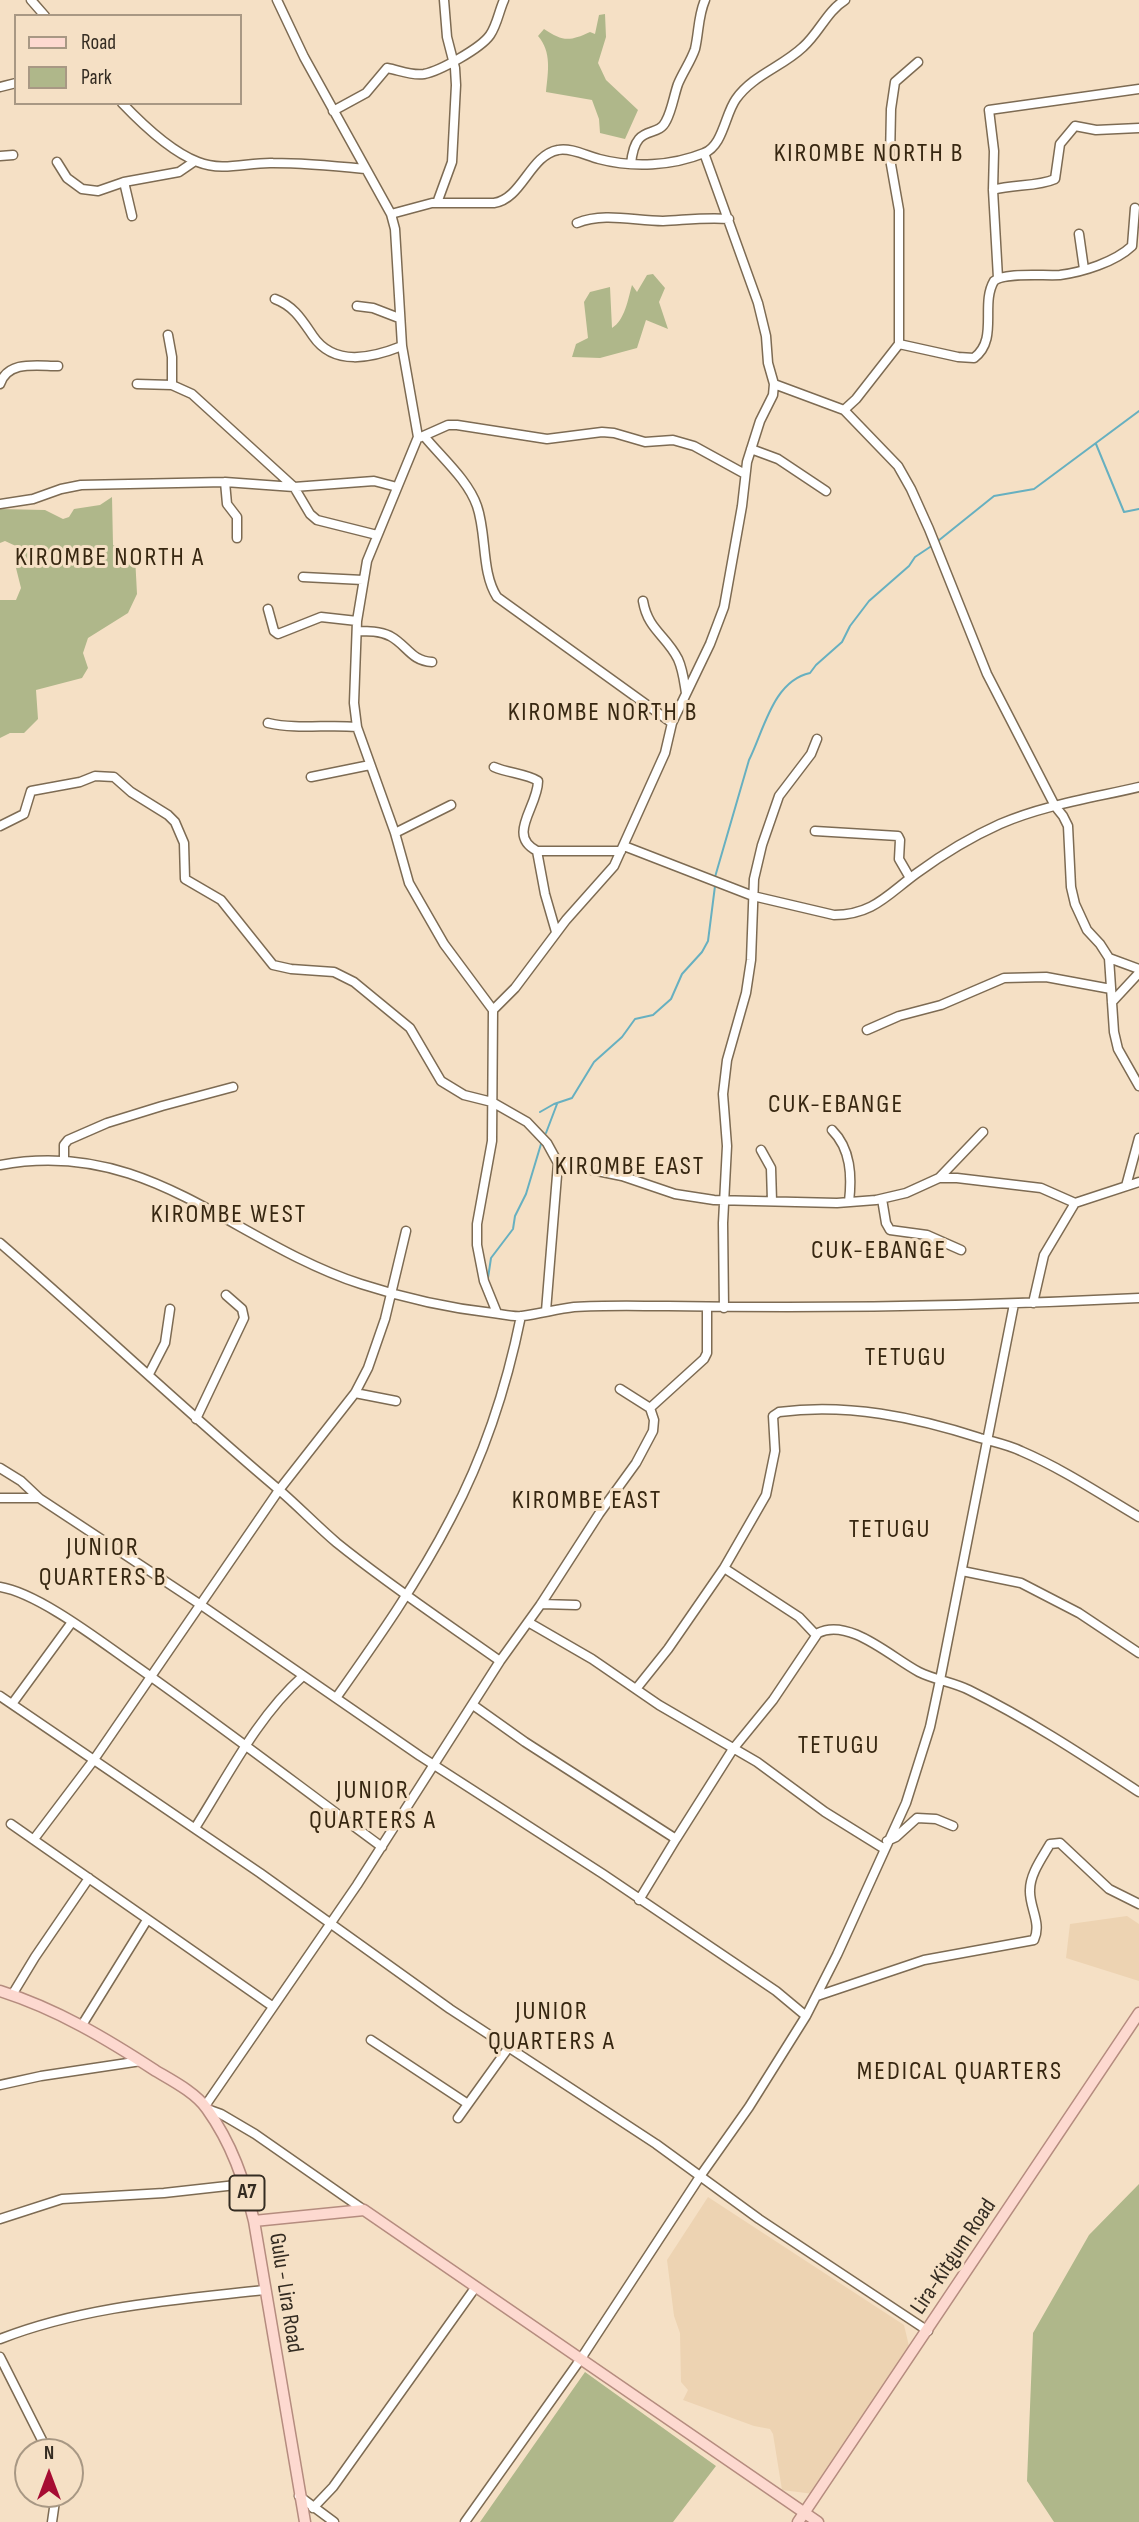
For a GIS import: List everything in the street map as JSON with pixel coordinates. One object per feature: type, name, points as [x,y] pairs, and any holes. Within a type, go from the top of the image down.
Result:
[{"type":"main road","name":"Gulu - Lira Road","points":[[0,1991],[82,2025],[178,2085],[206,2107],[231,2146],[245,2184],[254,2221],[305,2522]]},
{"type":"main road","name":"Lira-Kitgum Road","points":[[801,2518],[1139,2013]]},
{"type":"main road","points":[[254,2221],[364,2210],[801,2518],[818,2522]]},
{"type":"street","points":[[31,0],[43,14]]},
{"type":"street","points":[[277,0],[333,111],[391,214],[396,229],[402,346],[421,437],[474,497],[482,524],[492,586],[497,597],[672,723]]},
{"type":"street","points":[[437,203],[452,162],[456,76],[447,37],[444,0]]},
{"type":"street","points":[[333,111],[366,93],[387,68],[424,74],[453,61],[489,36],[504,0]]},
{"type":"street","points":[[631,164],[634,144],[639,138],[664,125],[667,120],[676,88],[694,50],[705,0]]},
{"type":"street","points":[[391,214],[425,204],[504,201],[541,160],[556,150],[631,164],[654,164],[704,153],[717,140],[735,100],[745,87],[805,46],[827,17],[845,0]]},
{"type":"street","points":[[844,410],[856,400],[899,344],[899,210],[890,159],[891,109],[895,82],[918,62]]},
{"type":"street","points":[[899,344],[957,357],[974,358],[982,350],[988,334],[988,295],[998,278],[993,190],[994,151],[989,110],[1139,89]]},
{"type":"street","points":[[124,105],[147,128],[195,161],[209,165],[229,167],[271,162],[365,169]]},
{"type":"street","points":[[993,190],[1009,185],[1041,183],[1055,179],[1060,144],[1075,126],[1096,130],[1139,128]]},
{"type":"street","points":[[493,1010],[515,988],[556,932],[595,889],[623,849],[642,800],[665,753],[672,723],[710,644],[724,607],[745,474],[760,421],[773,395],[774,384],[768,363],[762,318],[704,153]]},
{"type":"street","points":[[0,156],[13,155]]},
{"type":"street","points":[[57,162],[64,176],[82,188],[99,191],[124,182],[179,172],[195,161]]},
{"type":"street","points":[[124,182],[132,216]]},
{"type":"street","points":[[998,278],[1063,275],[1114,257],[1132,246],[1135,208]]},
{"type":"street","points":[[577,223],[603,218],[666,221],[691,218],[729,219]]},
{"type":"street","points":[[1079,234],[1084,269]]},
{"type":"street","points":[[275,299],[290,306],[315,339],[331,354],[371,357],[402,346]]},
{"type":"street","points":[[357,306],[373,308],[399,318]]},
{"type":"street","points":[[168,335],[172,357],[172,385]]},
{"type":"street","points":[[0,384],[4,374],[15,367],[58,366]]},
{"type":"street","points":[[137,384],[172,385],[203,402],[294,486],[310,514],[317,520],[377,535]]},
{"type":"street","points":[[774,384],[844,410],[889,455],[906,479],[987,674],[1068,826],[1075,904],[1087,930],[1109,958],[1118,1049],[1139,1086]]},
{"type":"street","points":[[496,1313],[484,1281],[477,1244],[477,1224],[492,1141],[493,1010],[467,978],[422,909],[409,883],[396,833],[357,727],[354,703],[357,621],[363,580],[377,535],[421,437],[448,425],[547,439],[614,433],[645,443],[673,440],[694,446],[745,474]]},
{"type":"street","points":[[751,449],[778,459],[826,491]]},
{"type":"street","points":[[0,504],[33,499],[81,485],[225,482],[294,486],[374,481],[397,487]]},
{"type":"street","points":[[225,482],[227,504],[237,517],[237,538]]},
{"type":"street","points":[[303,577],[363,580]]},
{"type":"street","points":[[643,601],[647,620],[678,659],[685,693]]},
{"type":"street","points":[[268,609],[274,631],[278,634],[321,617],[357,621]]},
{"type":"street","points":[[357,631],[387,634],[397,640],[411,656],[432,662]]},
{"type":"street","points":[[268,723],[289,728],[335,725],[357,727]]},
{"type":"street","points":[[724,1308],[727,1146],[723,1094],[727,1060],[746,993],[751,960],[753,897],[760,854],[779,796],[811,754],[817,739]]},
{"type":"street","points":[[311,777],[370,765]]},
{"type":"street","points":[[494,767],[538,781],[523,836],[526,843],[537,850],[623,849],[753,897],[834,915],[870,908],[910,878],[1000,824],[1055,806],[1139,788]]},
{"type":"street","points":[[0,826],[24,814],[31,791],[80,782],[95,776],[114,776],[131,792],[175,822],[184,843],[185,879],[221,900],[273,965],[291,970],[341,973],[410,1028],[441,1081],[464,1095],[492,1102],[512,1112],[533,1128],[547,1143],[558,1163],[546,1311]]},
{"type":"street","points":[[396,833],[451,805]]},
{"type":"street","points":[[816,831],[898,836],[899,859],[910,878]]},
{"type":"street","points":[[537,850],[545,894],[556,932]]},
{"type":"street","points":[[1109,958],[1139,971],[1112,1002]]},
{"type":"street","points":[[867,1030],[899,1016],[941,1005],[1004,978],[1046,977],[1111,989]]},
{"type":"street","points":[[64,1160],[64,1145],[68,1140],[162,1106],[233,1087]]},
{"type":"street","points":[[832,1130],[847,1151],[849,1202]]},
{"type":"street","points":[[558,1163],[622,1176],[675,1194],[714,1200],[849,1202],[906,1194],[939,1178],[983,1132]]},
{"type":"street","points":[[1126,1186],[1139,1138]]},
{"type":"street","points":[[761,1150],[771,1168],[772,1201]]},
{"type":"street","points":[[0,1165],[64,1160],[132,1173],[217,1214],[304,1261],[392,1294],[450,1308],[520,1316],[589,1307],[843,1309],[1139,1298]]},
{"type":"street","points":[[939,1178],[975,1178],[1041,1188],[1075,1203]]},
{"type":"street","points":[[1033,1303],[1044,1255],[1075,1203],[1139,1182]]},
{"type":"street","points":[[882,1199],[886,1223],[890,1230],[921,1233],[961,1250]]},
{"type":"street","points":[[34,1839],[93,1761],[279,1490],[355,1393],[372,1359],[392,1294],[406,1231]]},
{"type":"street","points":[[0,1243],[335,1541],[406,1596],[500,1661]]},
{"type":"street","points":[[196,1419],[244,1318],[242,1309],[226,1295]]},
{"type":"street","points":[[465,2522],[580,2360],[701,2175],[749,2107],[806,2016],[905,1803],[916,1773],[940,1680],[1014,1304]]},
{"type":"street","points":[[650,1408],[704,1359],[707,1353],[707,1308]]},
{"type":"street","points":[[149,1374],[165,1343],[170,1309]]},
{"type":"street","points":[[336,1698],[406,1596],[452,1517],[475,1465],[513,1353],[520,1316]]},
{"type":"street","points":[[364,2210],[255,2134],[206,2107],[382,1847],[500,1661],[651,1439],[654,1420],[650,1408],[620,1390]]},
{"type":"street","points":[[355,1393],[396,1401]]},
{"type":"street","points":[[636,1689],[723,1568],[766,1495],[775,1451],[773,1416],[779,1412],[820,1409],[880,1413],[935,1423],[1019,1449],[1067,1473],[1139,1517]]},
{"type":"street","points":[[0,1468],[21,1481],[39,1498],[435,1765],[776,1991],[806,2016]]},
{"type":"street","points":[[12,1498],[21,1481]]},
{"type":"street","points":[[0,1498],[39,1498]]},
{"type":"street","points":[[723,1568],[799,1617],[816,1635]]},
{"type":"street","points":[[962,1570],[1021,1583],[1079,1613],[1139,1653]]},
{"type":"street","points":[[0,1587],[21,1593],[72,1622],[247,1746],[382,1847]]},
{"type":"street","points":[[541,1604],[576,1605]]},
{"type":"street","points":[[12,1704],[72,1622]]},
{"type":"street","points":[[528,1622],[580,1652],[659,1705],[757,1762],[838,1821],[885,1845]]},
{"type":"street","points":[[639,1899],[733,1749],[773,1700],[821,1630],[848,1631],[919,1672],[966,1688],[1139,1792]]},
{"type":"street","points":[[195,1828],[247,1746],[280,1700],[303,1676]]},
{"type":"street","points":[[0,1696],[195,1828],[450,2009],[701,2175],[760,2219],[928,2331]]},
{"type":"street","points":[[472,1705],[676,1839]]},
{"type":"street","points":[[885,1845],[917,1818],[936,1819],[953,1826]]},
{"type":"street","points":[[11,1824],[272,2006]]},
{"type":"street","points":[[817,1996],[924,1960],[1034,1940],[1037,1925],[1029,1893],[1030,1886],[1050,1844],[1055,1842],[1060,1843],[1110,1889],[1139,1904]]},
{"type":"street","points":[[12,1995],[89,1878]]},
{"type":"street","points":[[82,2025],[147,1920]]},
{"type":"street","points":[[371,2040],[468,2104]]},
{"type":"street","points":[[458,2119],[509,2047]]},
{"type":"street","points":[[0,2085],[141,2061]]},
{"type":"street","points":[[0,2219],[62,2199],[164,2193],[245,2184]]},
{"type":"street","points":[[313,2508],[333,2487],[475,2288]]},
{"type":"street","points":[[0,2339],[61,2318],[148,2302],[264,2290]]},
{"type":"street","points":[[0,2357],[41,2438]]},
{"type":"street","points":[[299,2496],[334,2522]]},
{"type":"shaded area","points":[[1127,1916],[1139,1924],[1139,1981],[1066,1958],[1070,1924]]},
{"type":"shaded area","points":[[708,2197],[904,2325],[909,2346],[814,2494],[782,2490],[770,2429],[754,2426],[683,2400],[688,2390],[681,2382],[680,2333],[674,2316],[667,2260]]},
{"type":"green space","points":[[605,14],[606,37],[598,63],[606,80],[638,110],[625,139],[600,133],[599,119],[592,100],[546,92],[547,55],[538,36],[544,29],[566,39],[590,32],[595,34],[599,15]]},
{"type":"green space","points":[[653,274],[665,288],[659,302],[668,329],[646,320],[637,348],[600,358],[572,357],[576,344],[588,338],[584,302],[590,292],[610,287],[612,328],[623,315],[632,285],[637,292],[647,275]]},
{"type":"green space","points":[[112,497],[113,545],[135,556],[137,594],[128,613],[88,638],[83,653],[88,668],[82,678],[36,690],[38,719],[24,733],[10,733],[0,738],[0,600],[16,600],[21,588],[15,564],[18,547],[5,541],[0,543],[0,509],[45,510],[63,519],[69,517],[74,509],[100,505]]},
{"type":"green space","points":[[1139,2184],[1139,2522],[1054,2522],[1027,2481],[1033,2333],[1089,2235]]},
{"type":"green space","points":[[585,2372],[716,2466],[673,2522],[480,2522]]},
{"type":"waterway","points":[[938,541],[994,496],[1034,489],[1139,411]]},
{"type":"waterway","points":[[1096,444],[1124,512],[1139,509]]},
{"type":"waterway","points":[[715,877],[749,760],[778,696],[797,678],[810,673],[842,642],[850,626],[869,601],[909,566],[915,557],[933,545]]},
{"type":"waterway","points":[[540,1112],[572,1098],[594,1062],[622,1037],[635,1019],[653,1015],[671,999],[682,974],[708,941],[715,886]]},
{"type":"waterway","points":[[546,1133],[557,1104]]},
{"type":"waterway","points":[[488,1278],[491,1258],[513,1229],[515,1216],[526,1194],[541,1144]]},
{"type":"district","name":"KIROMBE NORTH B","points":[[869,154]]},
{"type":"district","name":"KIROMBE NORTH A","points":[[110,558]]},
{"type":"district","name":"KIROMBE NORTH B","points":[[603,713]]},
{"type":"district","name":"CUK-EBANGE","points":[[836,1105]]},
{"type":"district","name":"KIROMBE EAST","points":[[630,1167]]},
{"type":"district","name":"KIROMBE WEST","points":[[229,1215]]},
{"type":"district","name":"CUK-EBANGE","points":[[879,1251]]},
{"type":"district","name":"TETUGU","points":[[906,1358]]},
{"type":"district","name":"KIROMBE EAST","points":[[587,1501]]},
{"type":"district","name":"TETUGU","points":[[890,1530]]},
{"type":"district","name":"JUNIOR QUARTERS B","points":[[103,1563]]},
{"type":"district","name":"TETUGU","points":[[839,1746]]},
{"type":"district","name":"JUNIOR QUARTERS A","points":[[373,1806]]},
{"type":"district","name":"JUNIOR QUARTERS A","points":[[552,2027]]},
{"type":"district","name":"MEDICAL QUARTERS","points":[[960,2072]]}]
